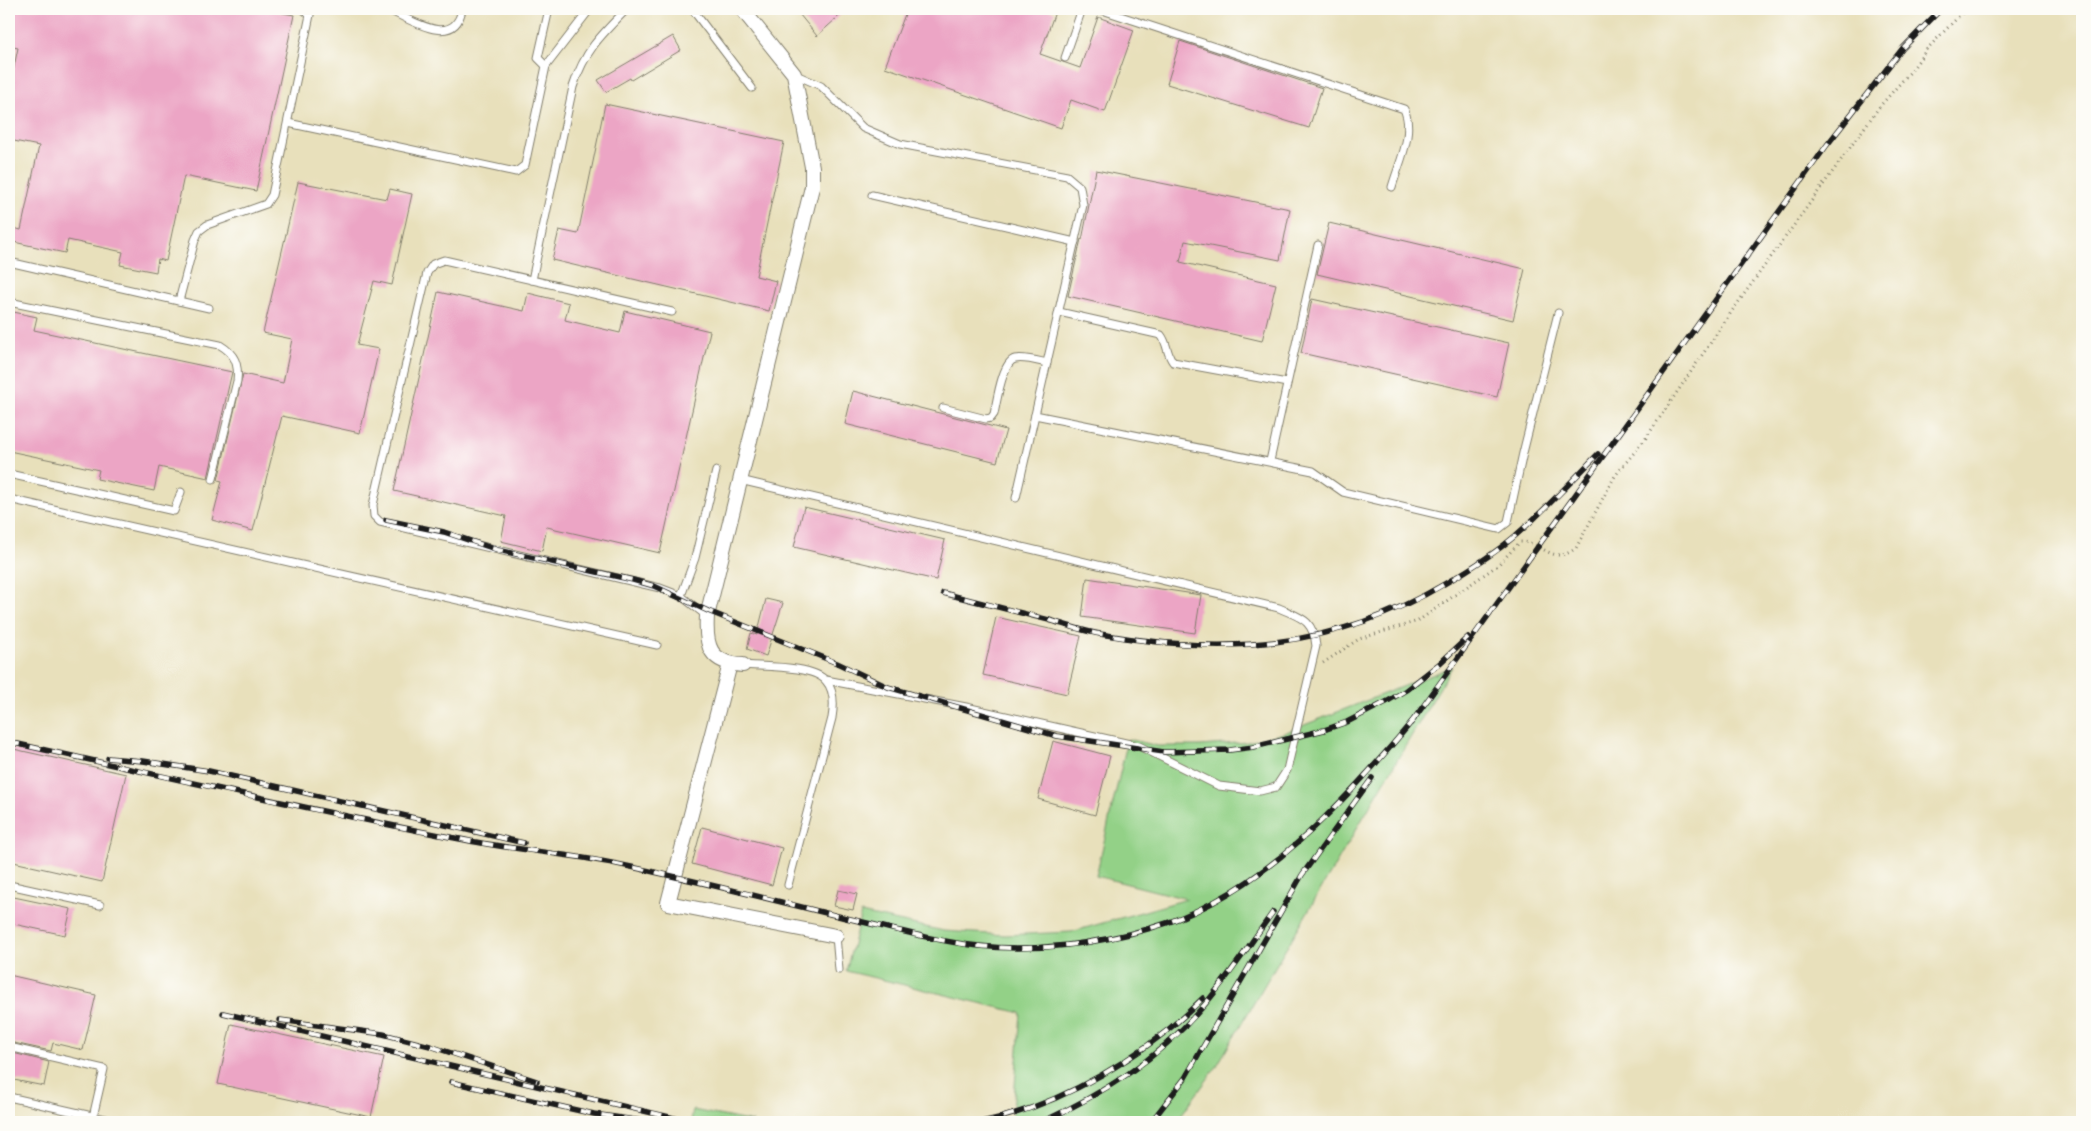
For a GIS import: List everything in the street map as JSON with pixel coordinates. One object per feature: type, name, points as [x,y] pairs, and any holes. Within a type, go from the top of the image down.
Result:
[{"type":"street","points":[[742,9],[794,74],[812,167],[812,187],[707,616],[706,634],[708,646],[718,658],[737,665],[668,903],[836,936]]},
{"type":"lane","points":[[179,301],[199,231],[207,225],[266,204],[272,195],[310,15],[303,9]]},
{"type":"lane","points":[[387,9],[422,25],[444,30],[455,26],[460,19],[462,9]]},
{"type":"lane","points":[[546,66],[538,58],[549,9]]},
{"type":"lane","points":[[288,123],[516,172],[524,165],[546,66],[590,9]]},
{"type":"lane","points":[[532,280],[573,87],[579,69],[592,46],[627,9]]},
{"type":"lane","points":[[692,9],[752,88]]},
{"type":"lane","points":[[1066,58],[1082,9]]},
{"type":"lane","points":[[1099,9],[1404,109],[1408,118],[1409,130],[1392,187]]},
{"type":"lane","points":[[794,74],[821,86],[862,128],[900,144],[1067,176],[1080,187],[1083,205],[1016,498]]},
{"type":"lane","points":[[872,195],[1075,242]]},
{"type":"lane","points":[[1270,461],[1318,245]]},
{"type":"lane","points":[[672,312],[444,260],[433,264],[427,273],[373,504],[374,516],[380,522],[660,588],[681,596],[707,616]]},
{"type":"lane","points":[[9,262],[209,308]]},
{"type":"lane","points":[[9,302],[220,345],[230,351],[235,358],[238,368],[237,381],[213,479]]},
{"type":"lane","points":[[1059,312],[1161,335],[1165,340],[1168,355],[1174,362],[1287,383]]},
{"type":"lane","points":[[1035,415],[1313,471],[1344,492],[1499,529],[1508,522],[1558,313]]},
{"type":"lane","points":[[942,408],[986,419],[991,418],[994,414],[1005,368],[1010,361],[1016,359],[1047,363]]},
{"type":"lane","points":[[681,596],[695,558],[716,471]]},
{"type":"lane","points":[[9,474],[174,511],[181,492]]},
{"type":"lane","points":[[737,665],[812,673],[826,680],[966,707],[1139,746],[1219,786],[1260,791],[1276,787],[1287,770],[1316,646],[1314,633],[1308,621],[1279,608],[740,480]]},
{"type":"lane","points":[[9,499],[657,645]]},
{"type":"lane","points":[[788,885],[832,718],[833,696],[826,680]]},
{"type":"lane","points":[[9,885],[100,905]]},
{"type":"lane","points":[[836,936],[839,970]]},
{"type":"lane","points":[[9,1047],[104,1069],[93,1116]]},
{"type":"lane","points":[[9,1097],[118,1122]]},
{"type":"path","points":[[1310,672],[1359,639],[1418,621],[1498,565],[1520,542],[1527,542],[1562,556],[1569,554],[1576,548],[1615,476],[1646,438],[1732,311],[1880,106],[1911,71],[1927,49],[1966,9]]},
{"type":"path","points":[[2075,9],[2082,22]]},
{"type":"green space","points":[[1452,667],[1215,1069],[1176,1122],[1012,1122],[1021,1013],[846,971],[861,913],[944,931],[1005,935],[1071,932],[1187,899],[1096,876],[1128,739],[1158,746],[1200,746],[1248,742],[1284,733]]},
{"type":"green space","points":[[693,1110],[753,1122],[691,1122]]},
{"type":"building","points":[[9,9],[263,9],[294,15],[256,191],[184,176],[166,261],[158,259],[156,272],[120,265],[123,252],[68,240],[65,253],[9,241],[9,227],[21,230],[39,146],[9,140],[9,90],[18,48],[9,46]]},
{"type":"building","points":[[795,9],[847,9],[817,36]]},
{"type":"building","points":[[907,9],[1046,9],[1055,12],[1040,54],[1080,68],[1098,17],[1134,30],[1105,112],[1071,100],[1061,128],[885,67]]},
{"type":"building","points":[[673,36],[681,50],[631,80],[630,78],[606,92],[598,80]]},
{"type":"building","points":[[1180,41],[1322,88],[1309,128],[1167,84]]},
{"type":"building","points":[[605,104],[784,142],[756,276],[776,281],[769,311],[552,260],[559,230],[578,234]]},
{"type":"building","points":[[1096,170],[1290,209],[1280,260],[1185,241],[1180,262],[1276,284],[1262,341],[1068,296],[1082,240]]},
{"type":"building","points":[[298,182],[387,199],[390,189],[412,194],[392,285],[374,281],[357,345],[379,349],[360,433],[282,416],[253,531],[212,520],[222,481],[218,480],[243,374],[283,383],[292,339],[263,333]]},
{"type":"building","points":[[1329,223],[1525,269],[1513,320],[1317,274]]},
{"type":"building","points":[[438,292],[524,311],[528,293],[569,303],[565,320],[620,333],[625,311],[710,331],[660,553],[547,527],[542,551],[501,541],[506,516],[394,491]]},
{"type":"building","points":[[1312,299],[1509,343],[1497,397],[1301,353]]},
{"type":"building","points":[[9,311],[37,317],[34,330],[232,372],[208,478],[159,467],[154,491],[97,479],[99,470],[9,451]]},
{"type":"building","points":[[853,391],[1006,430],[997,462],[845,424]]},
{"type":"building","points":[[804,507],[945,540],[936,580],[794,547]]},
{"type":"building","points":[[1087,578],[1201,595],[1195,633],[1082,617]]},
{"type":"building","points":[[766,599],[783,603],[766,656],[747,649],[751,633],[757,635]]},
{"type":"building","points":[[996,617],[1081,636],[1067,694],[983,675]]},
{"type":"building","points":[[1053,741],[1110,756],[1095,815],[1038,799]]},
{"type":"building","points":[[9,748],[126,774],[102,882],[9,861]]},
{"type":"building","points":[[702,827],[782,848],[772,885],[692,864]]},
{"type":"building","points":[[838,890],[857,894],[853,910],[834,906]]},
{"type":"building","points":[[9,896],[71,909],[65,935],[9,923]]},
{"type":"building","points":[[9,975],[96,995],[83,1050],[53,1043],[51,1051],[9,1042]]},
{"type":"building","points":[[231,1024],[384,1057],[371,1117],[218,1084]]},
{"type":"building","points":[[9,1052],[49,1062],[44,1086],[9,1079]]},
{"type":"railway","points":[[1411,723],[1827,145],[1903,48],[1941,9]]},
{"type":"railway","points":[[943,593],[1087,631],[1146,641],[1192,645],[1236,645],[1279,641],[1321,634],[1363,622],[1404,605],[1473,567],[1515,536],[1598,454]]},
{"type":"railway","points":[[386,520],[444,532],[498,550],[654,586],[708,611],[837,663],[888,687],[1057,736],[1164,752],[1230,750],[1254,747],[1324,730],[1347,722],[1406,690],[1439,664],[1468,637]]},
{"type":"railway","points":[[9,742],[403,828],[480,843],[617,864],[929,938],[979,946],[1022,948],[1066,945],[1130,934],[1190,914],[1228,894],[1263,870],[1297,843],[1329,813],[1414,719]]},
{"type":"railway","points":[[108,758],[209,771],[524,843]]},
{"type":"railway","points":[[1151,1122],[1185,1078],[1302,875],[1372,778]]},
{"type":"railway","points":[[1042,1122],[1107,1087],[1166,1045],[1210,999],[1273,912]]},
{"type":"railway","points":[[982,1122],[1042,1104],[1101,1075],[1156,1039],[1203,998]]},
{"type":"railway","points":[[223,1013],[691,1122]]},
{"type":"railway","points":[[280,1020],[383,1034],[430,1046],[537,1081]]},
{"type":"railway","points":[[451,1082],[594,1114],[649,1122]]}]
